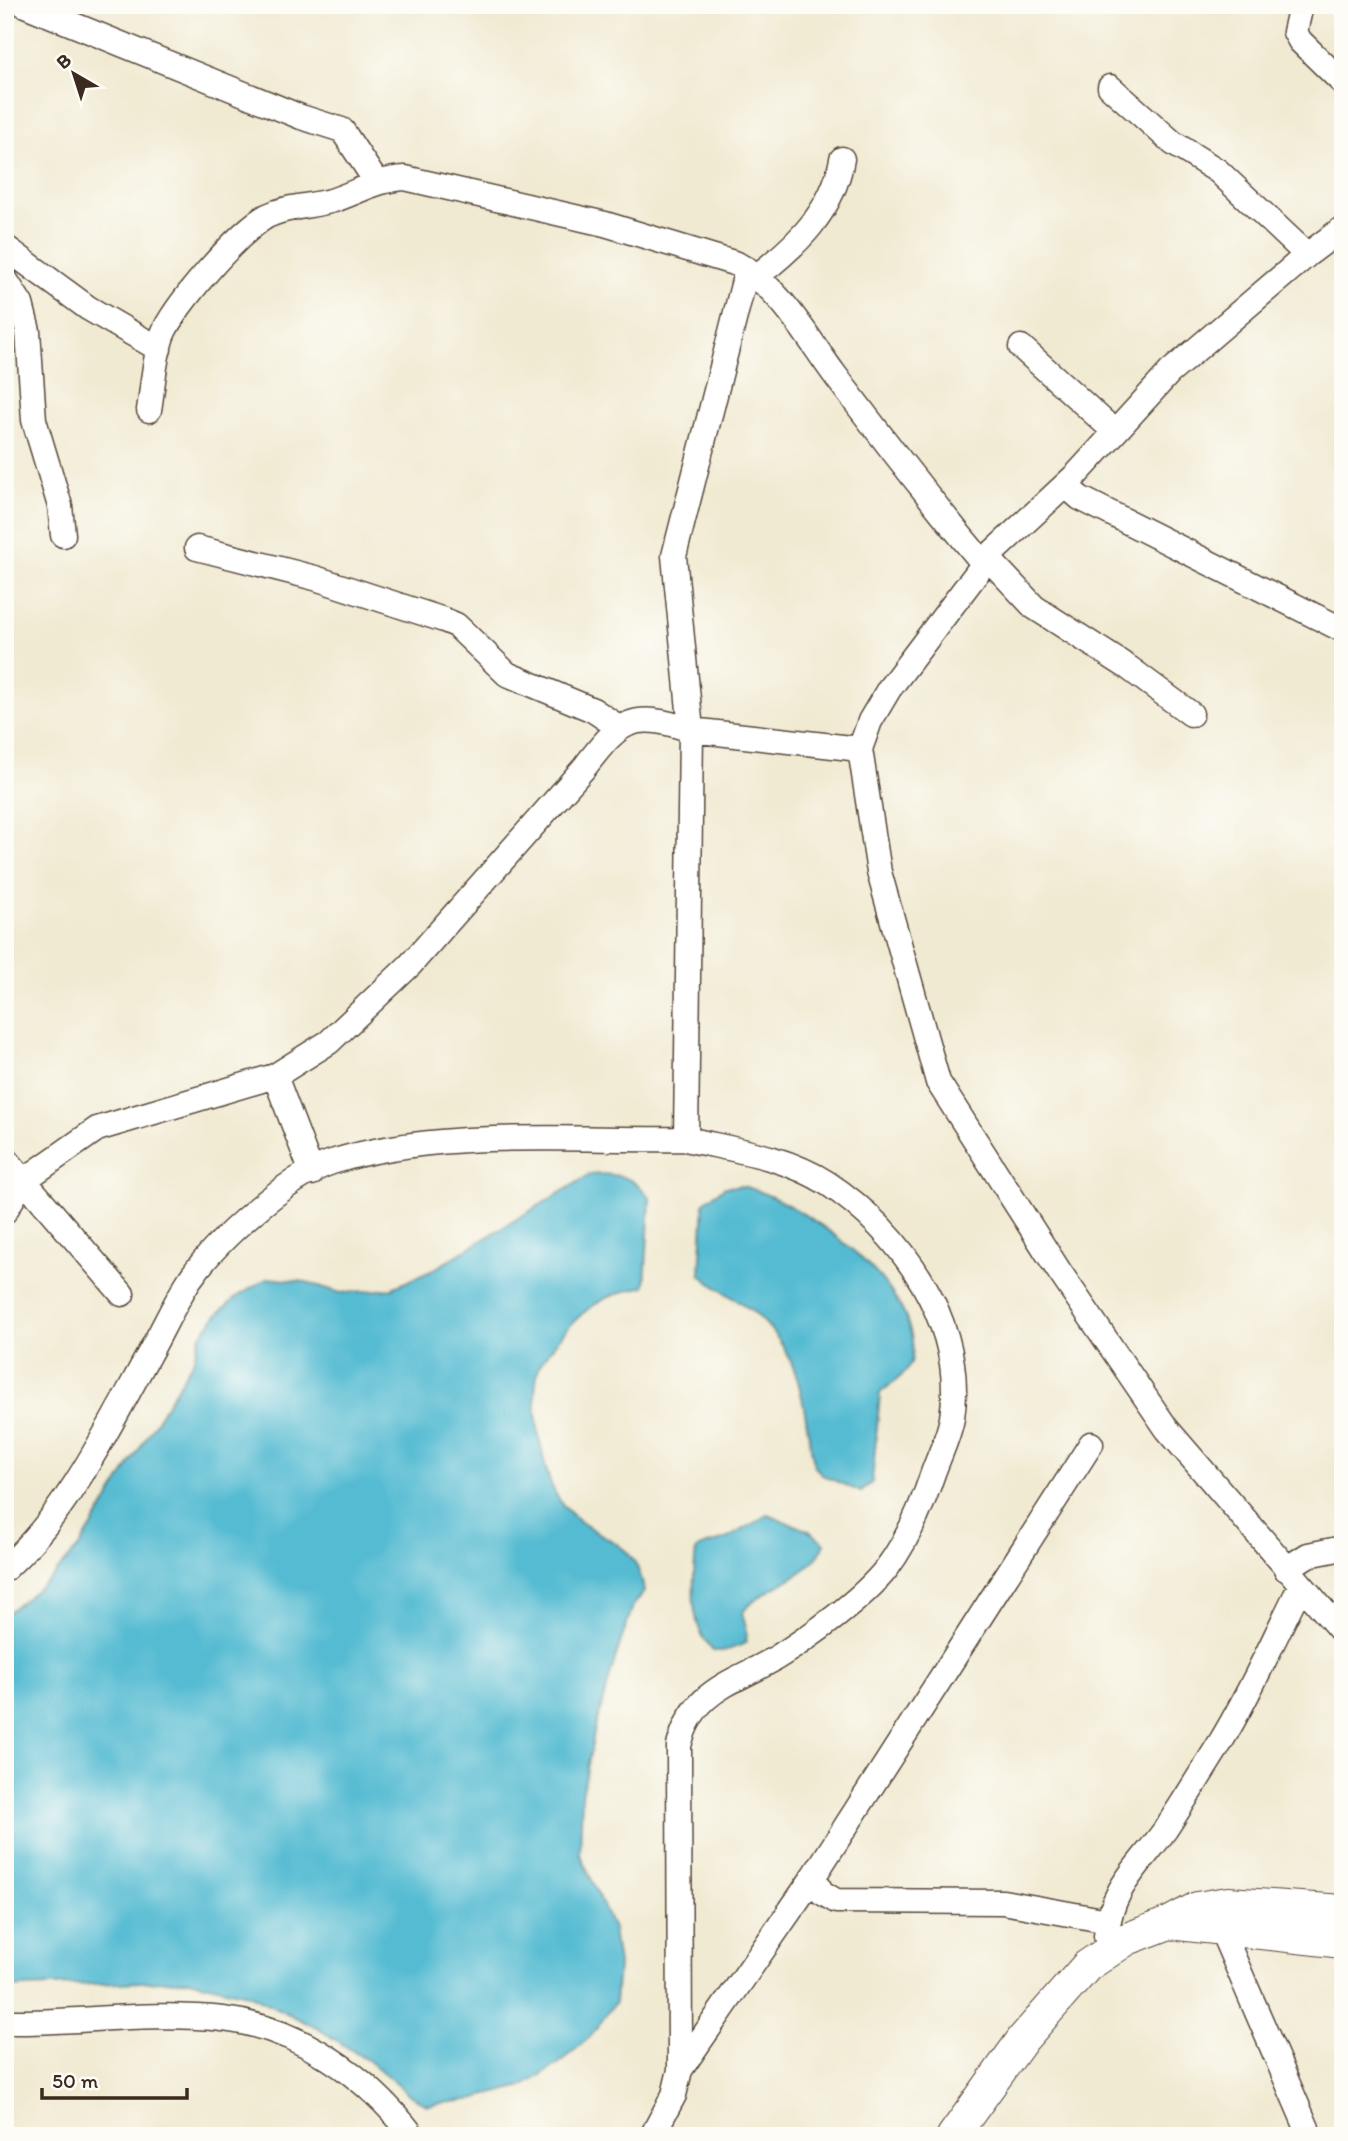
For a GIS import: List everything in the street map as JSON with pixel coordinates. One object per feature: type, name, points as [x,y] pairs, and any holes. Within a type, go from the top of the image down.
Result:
[{"type":"main road","points":[[953,2136],[1023,2039],[1087,1966],[1127,1939],[1169,1923],[1197,1908],[1228,1903],[1343,1911]]},
{"type":"main road","points":[[1169,1923],[1222,1931],[1343,1942]]},
{"type":"street","points":[[25,5],[301,117],[342,130],[354,143],[376,183]]},
{"type":"street","points":[[1301,5],[1296,32],[1300,41],[1343,83]]},
{"type":"street","points":[[1110,87],[1173,143],[1218,171],[1307,255]]},
{"type":"street","points":[[686,1139],[691,730],[674,556],[752,272],[793,248],[822,213],[838,183],[842,159]]},
{"type":"street","points":[[149,410],[163,333],[190,294],[231,245],[265,217],[302,205],[331,201],[387,178],[405,178],[605,224],[752,272],[795,319],[915,482],[986,560],[1034,607],[1129,668],[1191,714]]},
{"type":"street","points":[[1343,229],[1307,255],[1170,372],[1065,485],[986,560],[889,689],[870,721],[860,749],[878,872],[938,1082],[1059,1271],[1167,1429],[1343,1633]]},
{"type":"street","points":[[5,247],[88,308],[159,349]]},
{"type":"street","points":[[5,279],[21,304],[28,331],[34,420],[61,506],[63,536]]},
{"type":"street","points":[[1021,347],[1114,431]]},
{"type":"street","points":[[1065,485],[1080,498],[1343,630]]},
{"type":"street","points":[[197,548],[315,578],[456,625],[507,674],[593,710],[620,728]]},
{"type":"street","points":[[5,1211],[23,1181],[97,1129],[275,1076],[329,1042],[385,991],[479,890],[610,734],[629,722],[648,720],[691,730],[860,749]]},
{"type":"street","points":[[275,1076],[312,1173]]},
{"type":"street","points":[[5,1569],[28,1548],[65,1499],[191,1278],[229,1235],[274,1196],[329,1163],[392,1146],[463,1142],[686,1139],[782,1162],[825,1182],[870,1215],[918,1275],[943,1324],[952,1363],[952,1418],[920,1512],[886,1569],[820,1627],[776,1658],[713,1690],[685,1723],[679,1746],[680,2070],[674,2095],[652,2136]]},
{"type":"street","points":[[5,1158],[122,1294]]},
{"type":"street","points":[[680,2070],[814,1876],[1091,1444]]},
{"type":"street","points":[[1103,1954],[1108,1921],[1116,1895],[1164,1830],[1218,1746],[1259,1672],[1293,1577],[1308,1556],[1343,1548]]},
{"type":"street","points":[[814,1876],[821,1892],[836,1901],[1003,1902],[1108,1921]]},
{"type":"street","points":[[1222,1931],[1307,2128]]},
{"type":"street","points":[[5,2022],[146,2017],[223,2019],[263,2027],[319,2051],[365,2084],[413,2136]]},
{"type":"water","points":[[591,1174],[624,1177],[644,1190],[650,1198],[645,1286],[604,1299],[573,1322],[539,1367],[535,1395],[540,1442],[554,1491],[576,1518],[613,1541],[633,1559],[640,1573],[644,1592],[633,1606],[616,1656],[595,1728],[582,1795],[580,1853],[613,1929],[618,1965],[615,2002],[591,2036],[557,2065],[523,2086],[468,2100],[427,2105],[411,2096],[373,2064],[317,2028],[251,1995],[188,1980],[5,1988],[5,1615],[51,1578],[80,1546],[193,1361],[200,1337],[215,1317],[235,1298],[268,1278],[306,1282],[341,1293],[390,1289],[431,1271]]},
{"type":"water","points":[[742,1186],[795,1209],[825,1228],[853,1251],[878,1276],[898,1303],[910,1331],[910,1363],[904,1373],[880,1393],[872,1482],[861,1492],[824,1476],[815,1467],[799,1385],[785,1350],[773,1332],[750,1309],[700,1274],[704,1202],[725,1187]]},
{"type":"water","points":[[768,1515],[809,1531],[825,1543],[810,1565],[762,1596],[742,1613],[747,1630],[746,1643],[725,1651],[713,1651],[699,1629],[696,1616],[693,1589],[696,1549],[728,1538]]}]
